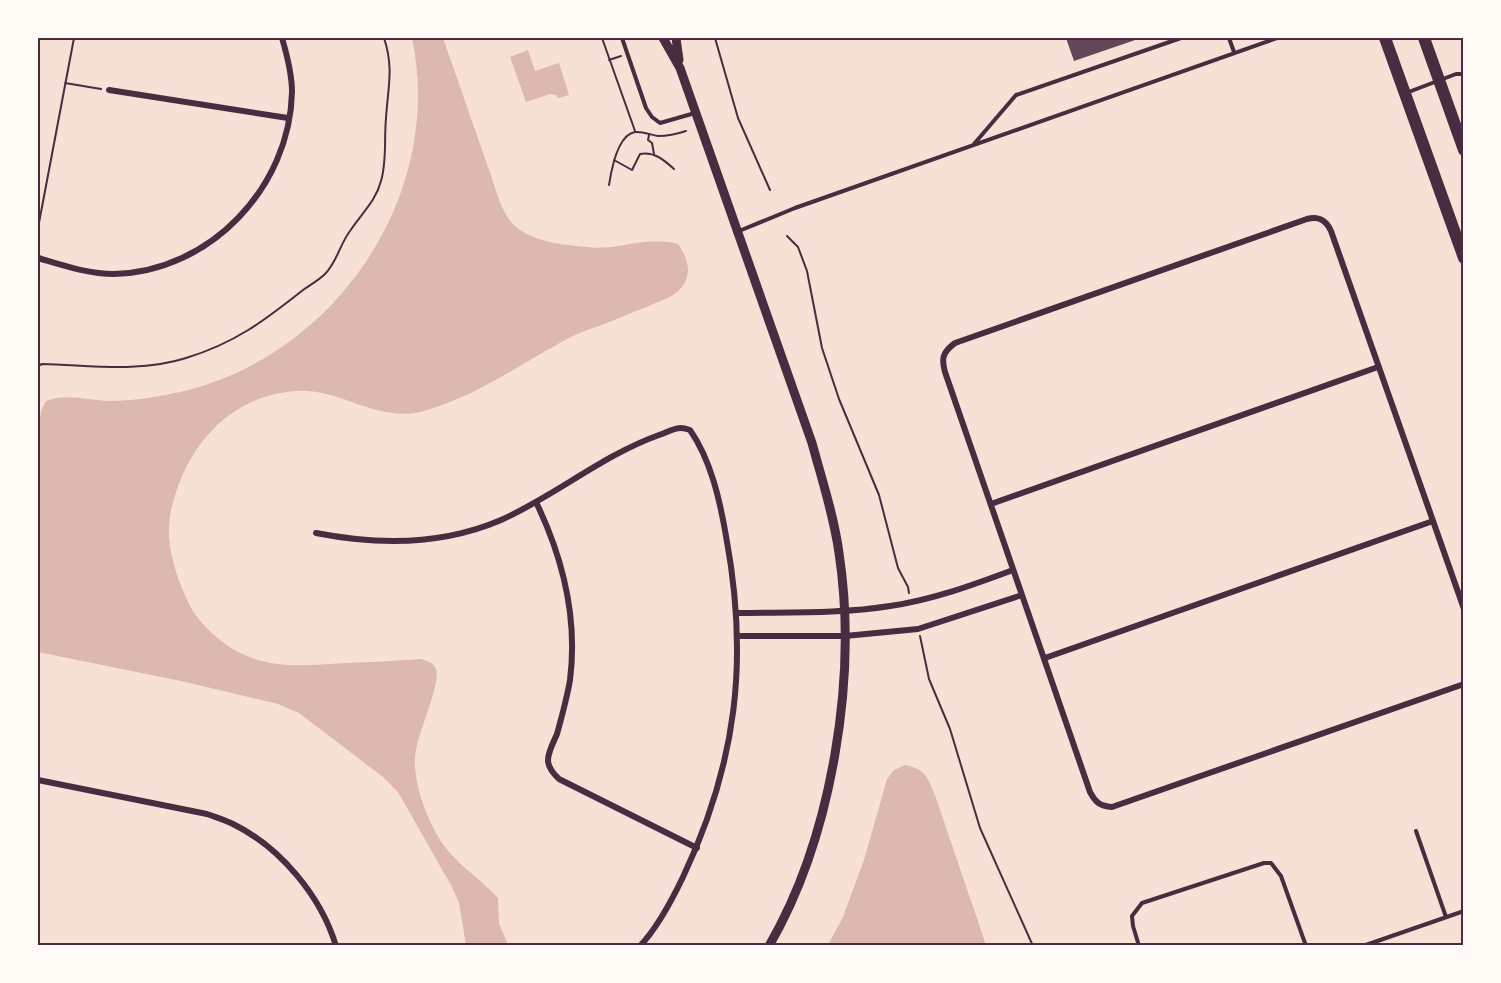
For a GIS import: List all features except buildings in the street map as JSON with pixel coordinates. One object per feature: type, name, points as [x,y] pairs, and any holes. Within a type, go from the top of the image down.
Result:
[{"type":"main road","points":[[1385,38],[1464,258]]},
{"type":"main road","points":[[1424,38],[1464,150]]},
{"type":"street","points":[[38,258],[78,270],[112,274],[134,272],[189,256],[228,228],[251,204],[270,178],[284,139],[292,91],[282,38]]},
{"type":"street","points":[[663,38],[680,68],[812,443],[828,501],[839,554],[845,636],[842,700],[825,805],[807,860],[780,925],[769,945]]},
{"type":"street","points":[[676,38],[680,68]]},
{"type":"street","points":[[109,90],[288,118]]},
{"type":"street","points":[[1464,609],[1331,231],[1322,219],[1315,217],[1307,219],[1197,257],[955,343],[944,352],[942,361],[945,372],[1090,792],[1095,801],[1102,806],[1112,807],[1464,684]]},
{"type":"street","points":[[991,504],[1378,367]]},
{"type":"street","points":[[316,533],[349,540],[380,542],[427,538],[478,528],[501,520],[536,502],[642,441],[679,428],[690,430],[698,441],[711,477],[723,519],[732,568],[738,613],[737,687],[724,764],[697,848],[675,893],[653,929],[640,945]]},
{"type":"street","points":[[536,502],[552,534],[562,565],[570,603],[573,645],[570,681],[562,718],[548,760],[551,770],[559,779],[697,848]]},
{"type":"street","points":[[1045,658],[1433,521]]},
{"type":"street","points":[[738,613],[844,610],[900,604],[957,590],[1014,570]]},
{"type":"street","points":[[738,636],[845,636],[918,629],[1022,595]]},
{"type":"street","points":[[38,780],[207,814],[233,824],[272,851],[297,877],[320,908],[336,945]]},
{"type":"lane","points":[[622,38],[646,108],[652,117],[660,123],[696,113]]},
{"type":"lane","points":[[974,144],[1016,95],[1181,38]]},
{"type":"lane","points":[[1229,38],[1234,52]]},
{"type":"lane","points":[[738,232],[795,208],[1277,38]]},
{"type":"lane","points":[[1405,93],[1456,74],[1464,74]]},
{"type":"lane","points":[[1416,831],[1446,917]]},
{"type":"lane","points":[[1139,945],[1132,916],[1142,903],[1264,863],[1271,863],[1281,876],[1306,945]]},
{"type":"lane","points":[[1362,945],[1464,910]]},
{"type":"path","points":[[38,228],[74,38]]},
{"type":"path","points":[[38,366],[63,364],[127,368],[157,365],[185,358],[241,336],[277,312],[325,274],[345,238],[375,198],[382,181],[391,79],[384,38]]},
{"type":"path","points":[[602,38],[635,132]]},
{"type":"path","points":[[715,38],[738,118],[770,190]]},
{"type":"path","points":[[65,83],[109,90]]},
{"type":"path","points":[[609,185],[614,160],[624,140],[635,132],[670,135],[686,131]]},
{"type":"path","points":[[649,135],[648,140],[652,143],[654,154]]},
{"type":"path","points":[[614,160],[632,170],[640,154],[654,154],[674,170]]},
{"type":"path","points":[[786,236],[798,247],[807,271],[822,348],[839,399],[879,495],[898,568],[908,586]]},
{"type":"path","points":[[921,638],[930,679],[950,729],[980,828],[1032,945]]},
{"type":"shaded area","points":[[412,38],[443,38],[498,198],[514,225],[521,231],[539,239],[568,245],[599,248],[655,241],[678,244],[688,267],[686,281],[676,293],[668,298],[575,335],[463,397],[424,411],[407,414],[391,413],[329,395],[296,391],[276,394],[240,408],[211,432],[188,463],[173,501],[169,537],[176,572],[192,609],[220,640],[249,657],[264,662],[295,665],[421,659],[433,665],[437,676],[415,757],[420,795],[430,822],[444,845],[456,860],[498,898],[499,923],[508,945],[466,945],[459,903],[452,887],[398,792],[383,777],[299,713],[278,704],[181,681],[38,652],[38,431],[41,411],[46,401],[61,397],[109,401],[127,400],[180,392],[236,373],[287,344],[331,306],[367,260],[394,210],[412,154],[418,97]]},
{"type":"shaded area","points":[[528,50],[535,71],[559,63],[569,95],[558,98],[550,94],[526,102],[510,57]]},
{"type":"shaded area","points":[[905,765],[922,772],[931,785],[986,945],[828,945],[843,917],[864,860],[887,779],[894,770]]}]
